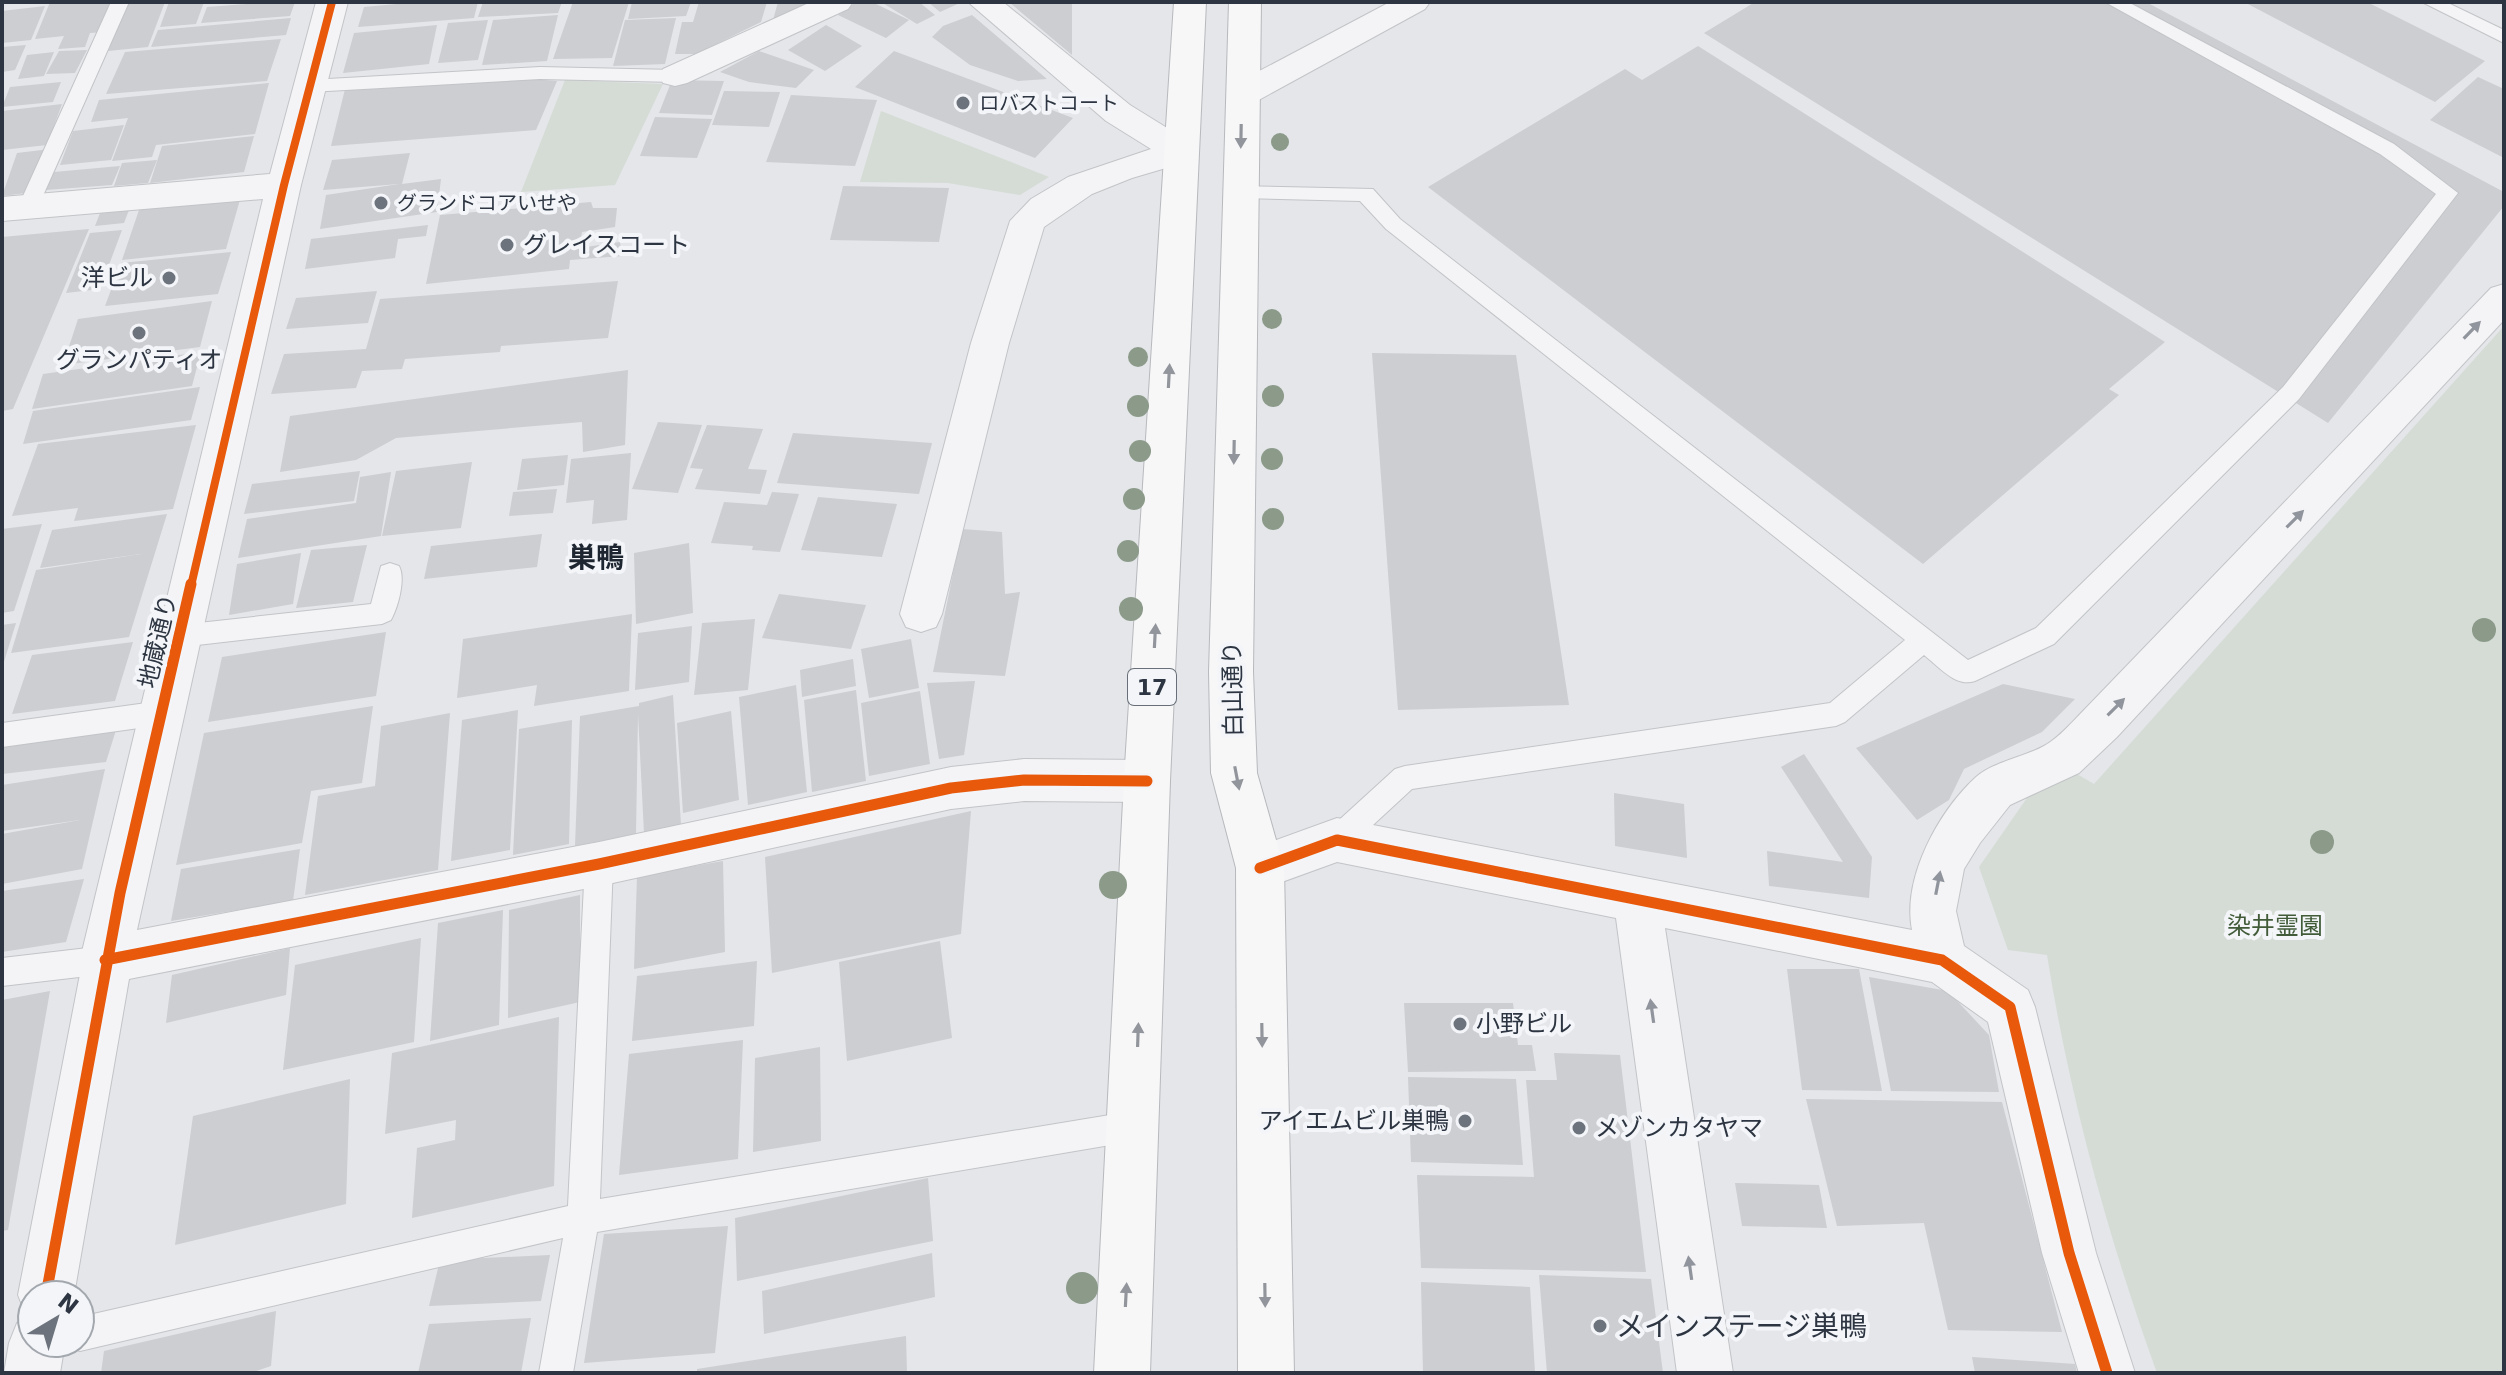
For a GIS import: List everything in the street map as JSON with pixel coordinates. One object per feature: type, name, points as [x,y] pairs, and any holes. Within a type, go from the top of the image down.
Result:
[{"type":"highway","name":"17","points":[[1122,1373],[1147,781],[1190,2]]},
{"type":"highway","name":"白山通り","points":[[1245,2],[1231,687],[1234,773],[1260,868],[1266,1373]]},
{"type":"street","name":"地蔵通り","points":[[55,1279],[105,960],[284,185],[332,2]]},
{"type":"street","points":[[675,76],[837,2]]},
{"type":"street","points":[[984,2],[1118,113],[1181,152]]},
{"type":"street","points":[[1243,94],[1414,2]]},
{"type":"street","points":[[921,614],[990,343],[1028,221],[1039,210],[1111,171],[1181,152]]},
{"type":"street","points":[[15,208],[284,185]]},
{"type":"street","points":[[1942,960],[1932,911],[1942,862],[1994,790],[2063,759],[2350,464],[2395,409],[2504,297]]},
{"type":"street","points":[[105,960],[599,864],[951,788],[1024,780],[1147,781]]},
{"type":"street","points":[[1260,868],[1337,840],[1942,960],[2010,1007],[2069,1253],[2107,1373]]},
{"type":"street","points":[[1637,899],[1705,1373]]},
{"type":"lane","points":[[15,208],[120,2]]},
{"type":"lane","points":[[1240,191],[1366,194],[1393,224],[1966,673],[2045,636],[2291,393],[2448,193],[2387,149],[2114,2]]},
{"type":"lane","points":[[2431,2],[2504,37]]},
{"type":"lane","points":[[310,86],[540,73],[675,76]]},
{"type":"lane","points":[[180,636],[382,613],[390,573]]},
{"type":"lane","points":[[1337,840],[1405,778],[1836,714],[1923,640]]},
{"type":"lane","points":[[2,735],[161,713]]},
{"type":"lane","points":[[556,1373],[583,1218],[599,864]]},
{"type":"lane","points":[[2,972],[105,960]]},
{"type":"lane","points":[[96,1328],[583,1218],[1134,1126]]},
{"type":"green space","points":[[565,80],[663,84],[615,185],[521,192]]},
{"type":"green space","points":[[881,111],[1049,177],[1020,195],[948,183],[860,182]]},
{"type":"green space","name":"染井霊園","points":[[2504,326],[2504,1373],[2157,1373],[2092,1167],[2067,1062],[2047,955],[2008,950],[1979,867],[2029,795],[2070,770],[2094,784]]},
{"type":"building","points":[[50,2],[115,2],[104,32],[90,33],[85,47],[58,49],[64,36],[35,39]]},
{"type":"building","points":[[127,2],[165,2],[148,47],[108,51]]},
{"type":"building","points":[[169,2],[204,2],[196,24],[160,27]]},
{"type":"building","points":[[295,2],[290,16],[201,23],[207,7]]},
{"type":"building","points":[[419,2],[478,2],[474,18],[358,27],[364,7]]},
{"type":"building","points":[[483,2],[562,2],[558,13],[478,17]]},
{"type":"building","points":[[573,2],[629,2],[612,58],[553,59]]},
{"type":"building","points":[[632,2],[691,2],[686,16],[628,19]]},
{"type":"building","points":[[699,2],[767,2],[761,22],[696,54],[675,54],[682,22],[693,22]]},
{"type":"building","points":[[778,2],[812,2],[773,20]]},
{"type":"building","points":[[856,2],[872,2],[909,20],[886,38],[838,15]]},
{"type":"building","points":[[881,2],[919,2],[935,15],[917,24]]},
{"type":"building","points":[[928,2],[962,2],[940,12]]},
{"type":"building","points":[[1009,2],[1072,2],[1072,55]]},
{"type":"building","points":[[1755,2],[2146,2],[2504,192],[2504,206],[2328,423],[1704,33]]},
{"type":"building","points":[[2244,2],[2367,2],[2485,61],[2435,102]]},
{"type":"building","points":[[45,6],[31,40],[2,43],[2,11]]},
{"type":"building","points":[[558,15],[547,61],[482,65],[493,20]]},
{"type":"building","points":[[972,15],[1047,79],[1018,81],[970,65],[932,37],[943,26]]},
{"type":"building","points":[[291,18],[286,35],[151,47],[158,30]]},
{"type":"building","points":[[676,18],[665,64],[613,66],[625,20]]},
{"type":"building","points":[[488,20],[478,60],[438,63],[448,23]]},
{"type":"building","points":[[437,25],[429,64],[343,73],[354,33]]},
{"type":"building","points":[[826,25],[862,46],[825,71],[788,50]]},
{"type":"building","points":[[281,39],[267,81],[106,94],[125,52]]},
{"type":"building","points":[[26,45],[15,70],[2,72],[2,47]]},
{"type":"building","points":[[1698,46],[2165,342],[2109,389],[2119,395],[1923,564],[1428,187],[1625,69],[1642,80]]},
{"type":"building","points":[[87,50],[75,73],[46,74],[59,51]]},
{"type":"building","points":[[759,51],[814,70],[796,88],[749,82],[720,72]]},
{"type":"building","name":"ロバストコート","points":[[894,51],[1073,118],[1035,158],[855,87]]},
{"type":"building","points":[[54,52],[44,76],[18,79],[27,55]]},
{"type":"building","points":[[493,76],[557,81],[536,130],[331,146],[346,85]]},
{"type":"building","points":[[2478,77],[2504,89],[2504,158],[2430,120]]},
{"type":"building","points":[[672,80],[724,81],[712,115],[659,113]]},
{"type":"building","points":[[61,82],[53,102],[2,107],[10,87]]},
{"type":"building","points":[[269,83],[255,134],[156,145],[152,157],[112,161],[128,118],[91,122],[99,100]]},
{"type":"building","points":[[724,91],[780,92],[769,127],[712,125]]},
{"type":"building","points":[[791,95],[877,100],[855,166],[766,162]]},
{"type":"building","points":[[62,104],[47,145],[2,150],[2,111]]},
{"type":"building","points":[[655,117],[712,119],[697,158],[640,156]]},
{"type":"building","points":[[124,125],[111,160],[60,165],[73,131]]},
{"type":"building","points":[[254,136],[244,172],[150,183],[162,146]]},
{"type":"building","points":[[50,149],[34,192],[2,196],[17,153]]},
{"type":"building","name":"グランドコアいせや","points":[[410,153],[402,184],[441,179],[437,212],[320,229],[326,195],[399,184],[323,190],[332,160]]},
{"type":"building","points":[[157,160],[148,183],[114,186],[122,163]]},
{"type":"building","points":[[120,166],[112,185],[46,190],[54,172]]},
{"type":"building","points":[[843,186],[949,188],[939,242],[830,240]]},
{"type":"building","points":[[241,196],[226,249],[122,260],[140,207]]},
{"type":"building","name":"グレイスコート","points":[[591,202],[593,208],[617,208],[615,227],[582,232],[579,248],[620,242],[622,256],[570,260],[569,269],[426,284],[440,215]]},
{"type":"building","points":[[129,210],[124,223],[95,226],[100,213]]},
{"type":"building","points":[[428,225],[426,236],[398,239],[395,258],[305,269],[311,239]]},
{"type":"building","points":[[89,229],[13,409],[2,411],[2,237]]},
{"type":"building","points":[[122,230],[100,289],[66,293],[90,233]]},
{"type":"building","name":"洋ビル","points":[[231,252],[218,294],[105,306],[121,263]]},
{"type":"building","points":[[618,281],[608,338],[501,346],[500,352],[405,359],[402,369],[362,371],[356,388],[271,394],[284,354],[366,349],[380,299]]},
{"type":"building","points":[[377,291],[368,323],[286,329],[296,298]]},
{"type":"building","name":"グランパティオ","points":[[212,301],[200,347],[63,365],[78,319]]},
{"type":"building","points":[[201,352],[192,386],[32,409],[43,374]]},
{"type":"building","points":[[1372,353],[1516,355],[1569,705],[1398,710]]},
{"type":"building","points":[[628,370],[625,445],[583,452],[582,422],[396,438],[356,460],[280,472],[290,416]]},
{"type":"building","points":[[200,387],[191,420],[23,444],[33,411]]},
{"type":"building","points":[[658,422],[702,425],[678,493],[632,489]]},
{"type":"building","points":[[196,425],[173,509],[74,521],[78,508],[12,516],[38,444]]},
{"type":"building","points":[[707,425],[763,429],[748,469],[767,470],[760,494],[695,489],[703,469],[690,468]]},
{"type":"building","points":[[793,433],[932,443],[919,494],[777,483]]},
{"type":"building","points":[[631,453],[627,520],[592,524],[594,500],[566,503],[571,459]]},
{"type":"building","points":[[568,455],[564,485],[517,490],[522,459]]},
{"type":"building","points":[[472,462],[461,528],[382,536],[396,471]]},
{"type":"building","points":[[360,471],[354,501],[244,514],[252,484]]},
{"type":"building","points":[[391,472],[381,536],[238,558],[247,519],[356,503],[360,477]]},
{"type":"building","points":[[557,489],[553,513],[509,516],[513,492]]},
{"type":"building","points":[[772,492],[799,494],[780,552],[752,550],[753,546],[711,543],[724,502],[767,505]]},
{"type":"building","points":[[818,497],[897,504],[882,557],[801,550]]},
{"type":"building","points":[[167,514],[129,637],[11,653],[36,570],[148,553],[40,568],[52,530]]},
{"type":"building","points":[[42,524],[14,611],[2,613],[2,529]]},
{"type":"building","points":[[962,529],[1002,532],[1005,594],[1020,592],[1005,676],[933,672]]},
{"type":"building","points":[[542,534],[537,567],[424,579],[431,546]]},
{"type":"building","points":[[689,543],[693,613],[636,624],[634,553]]},
{"type":"building","points":[[367,545],[353,602],[296,608],[311,550]]},
{"type":"building","points":[[301,553],[293,604],[229,615],[237,564]]},
{"type":"building","points":[[779,594],[866,605],[851,649],[762,638]]},
{"type":"building","points":[[632,614],[629,691],[534,706],[537,685],[457,698],[463,639]]},
{"type":"building","points":[[755,619],[748,690],[694,695],[702,623]]},
{"type":"building","points":[[16,623],[3,665],[2,665],[2,625]]},
{"type":"building","points":[[692,626],[689,682],[635,690],[638,633]]},
{"type":"building","points":[[386,632],[376,696],[208,722],[222,657]]},
{"type":"building","points":[[911,639],[919,688],[869,698],[861,649]]},
{"type":"building","points":[[133,642],[115,701],[12,714],[32,655]]},
{"type":"building","points":[[853,659],[856,686],[802,697],[800,670]]},
{"type":"building","points":[[975,681],[964,755],[939,759],[927,683]]},
{"type":"building","points":[[2003,684],[2075,699],[2042,732],[1964,769],[1949,800],[1917,820],[1856,748]]},
{"type":"building","points":[[796,685],[807,792],[748,805],[739,697]]},
{"type":"building","points":[[856,690],[866,781],[812,792],[804,700]]},
{"type":"building","points":[[920,691],[930,764],[869,776],[861,703]]},
{"type":"building","points":[[673,695],[681,825],[644,833],[638,714],[636,834],[575,846],[580,716],[639,706],[639,703]]},
{"type":"building","points":[[373,706],[362,783],[311,791],[302,843],[176,865],[204,733]]},
{"type":"building","points":[[518,710],[510,850],[451,861],[462,720]]},
{"type":"building","points":[[731,711],[739,800],[683,813],[677,723]]},
{"type":"building","points":[[450,713],[438,870],[305,895],[318,796],[375,786],[381,726]]},
{"type":"building","points":[[572,720],[569,844],[513,855],[519,729]]},
{"type":"building","points":[[116,730],[106,762],[2,774],[2,744]]},
{"type":"building","points":[[1804,754],[1872,857],[1869,898],[1769,886],[1767,851],[1843,862],[1781,767]]},
{"type":"building","points":[[105,769],[82,869],[2,884],[2,834],[80,820],[2,831],[2,785]]},
{"type":"building","points":[[1614,793],[1684,804],[1687,858],[1615,846]]},
{"type":"building","points":[[971,811],[961,934],[772,973],[765,857]]},
{"type":"building","points":[[300,849],[293,901],[171,921],[181,869]]},
{"type":"building","points":[[723,861],[725,952],[634,969],[637,876]]},
{"type":"building","points":[[84,879],[66,942],[2,952],[2,891]]},
{"type":"building","points":[[580,895],[580,1002],[508,1018],[509,910]]},
{"type":"building","points":[[503,910],[499,1025],[430,1041],[438,923]]},
{"type":"building","points":[[421,938],[414,1042],[283,1070],[295,965]]},
{"type":"building","points":[[940,941],[952,1038],[847,1061],[839,962]]},
{"type":"building","points":[[290,948],[286,995],[166,1023],[172,975]]},
{"type":"building","points":[[757,961],[754,1026],[632,1041],[637,976]]},
{"type":"building","points":[[1787,969],[1859,969],[1882,1091],[1802,1090]]},
{"type":"building","points":[[1869,977],[1948,991],[1989,1035],[1999,1092],[1891,1091]]},
{"type":"building","points":[[50,991],[8,1230],[2,1231],[2,1000]]},
{"type":"building","name":"小野ビル","points":[[1404,1003],[1513,1003],[1518,1045],[1532,1045],[1536,1071],[1408,1072]]},
{"type":"building","points":[[559,1017],[554,1186],[412,1218],[417,1148],[455,1140],[456,1120],[385,1134],[392,1053]]},
{"type":"building","points":[[743,1040],[738,1159],[619,1175],[629,1054]]},
{"type":"building","points":[[820,1047],[821,1141],[753,1152],[755,1058]]},
{"type":"building","name":"メゾンカタヤマ","points":[[1554,1053],[1620,1055],[1646,1272],[1421,1268],[1417,1175],[1534,1177],[1526,1080],[1557,1080]]},
{"type":"building","name":"アイエムビル巣鴨","points":[[1408,1077],[1516,1079],[1523,1165],[1411,1162]]},
{"type":"building","points":[[350,1079],[346,1204],[175,1245],[193,1116]]},
{"type":"building","points":[[1806,1099],[2002,1102],[2062,1332],[1948,1330],[1924,1223],[1837,1226]]},
{"type":"building","points":[[928,1178],[933,1241],[737,1281],[735,1218]]},
{"type":"building","points":[[1735,1183],[1819,1185],[1827,1228],[1742,1226]]},
{"type":"building","points":[[728,1226],[715,1353],[584,1363],[604,1234]]},
{"type":"building","points":[[932,1253],[935,1297],[764,1334],[762,1291]]},
{"type":"building","points":[[550,1255],[541,1301],[429,1306],[440,1260]]},
{"type":"building","name":"メインステージ巣鴨","points":[[1539,1275],[1651,1279],[1663,1373],[1547,1373]]},
{"type":"building","points":[[1421,1282],[1530,1287],[1535,1373],[1423,1373]]},
{"type":"building","points":[[276,1311],[271,1366],[250,1373],[101,1373],[104,1351]]},
{"type":"building","points":[[531,1318],[521,1373],[418,1373],[429,1324]]},
{"type":"building","points":[[906,1336],[907,1373],[697,1373],[697,1369]]},
{"type":"building","points":[[1972,1357],[2075,1364],[2077,1373],[1975,1373]]},
{"type":"cycle path","points":[[49,1279],[120,893],[284,185],[332,2]]},
{"type":"cycle path","points":[[105,960],[599,864],[951,788],[1024,780],[1147,781]]},
{"type":"cycle path","points":[[1260,868],[1337,840],[1942,960],[2010,1007],[2069,1253],[2107,1373]]},
{"type":"place","name":"ロバストコート","points":[[963,103]]},
{"type":"place","name":"グランドコアいせや","points":[[381,203]]},
{"type":"place","name":"グレイスコート","points":[[507,245]]},
{"type":"place","name":"洋ビル","points":[[169,278]]},
{"type":"place","name":"グランパティオ","points":[[139,333]]},
{"type":"place","name":"小野ビル","points":[[1460,1024]]},
{"type":"place","name":"アイエムビル巣鴨","points":[[1465,1121]]},
{"type":"place","name":"メゾンカタヤマ","points":[[1579,1128]]},
{"type":"place","name":"メインステージ巣鴨","points":[[1600,1326]]},
{"type":"district","name":"巣鴨","points":[[596,557]]}]
